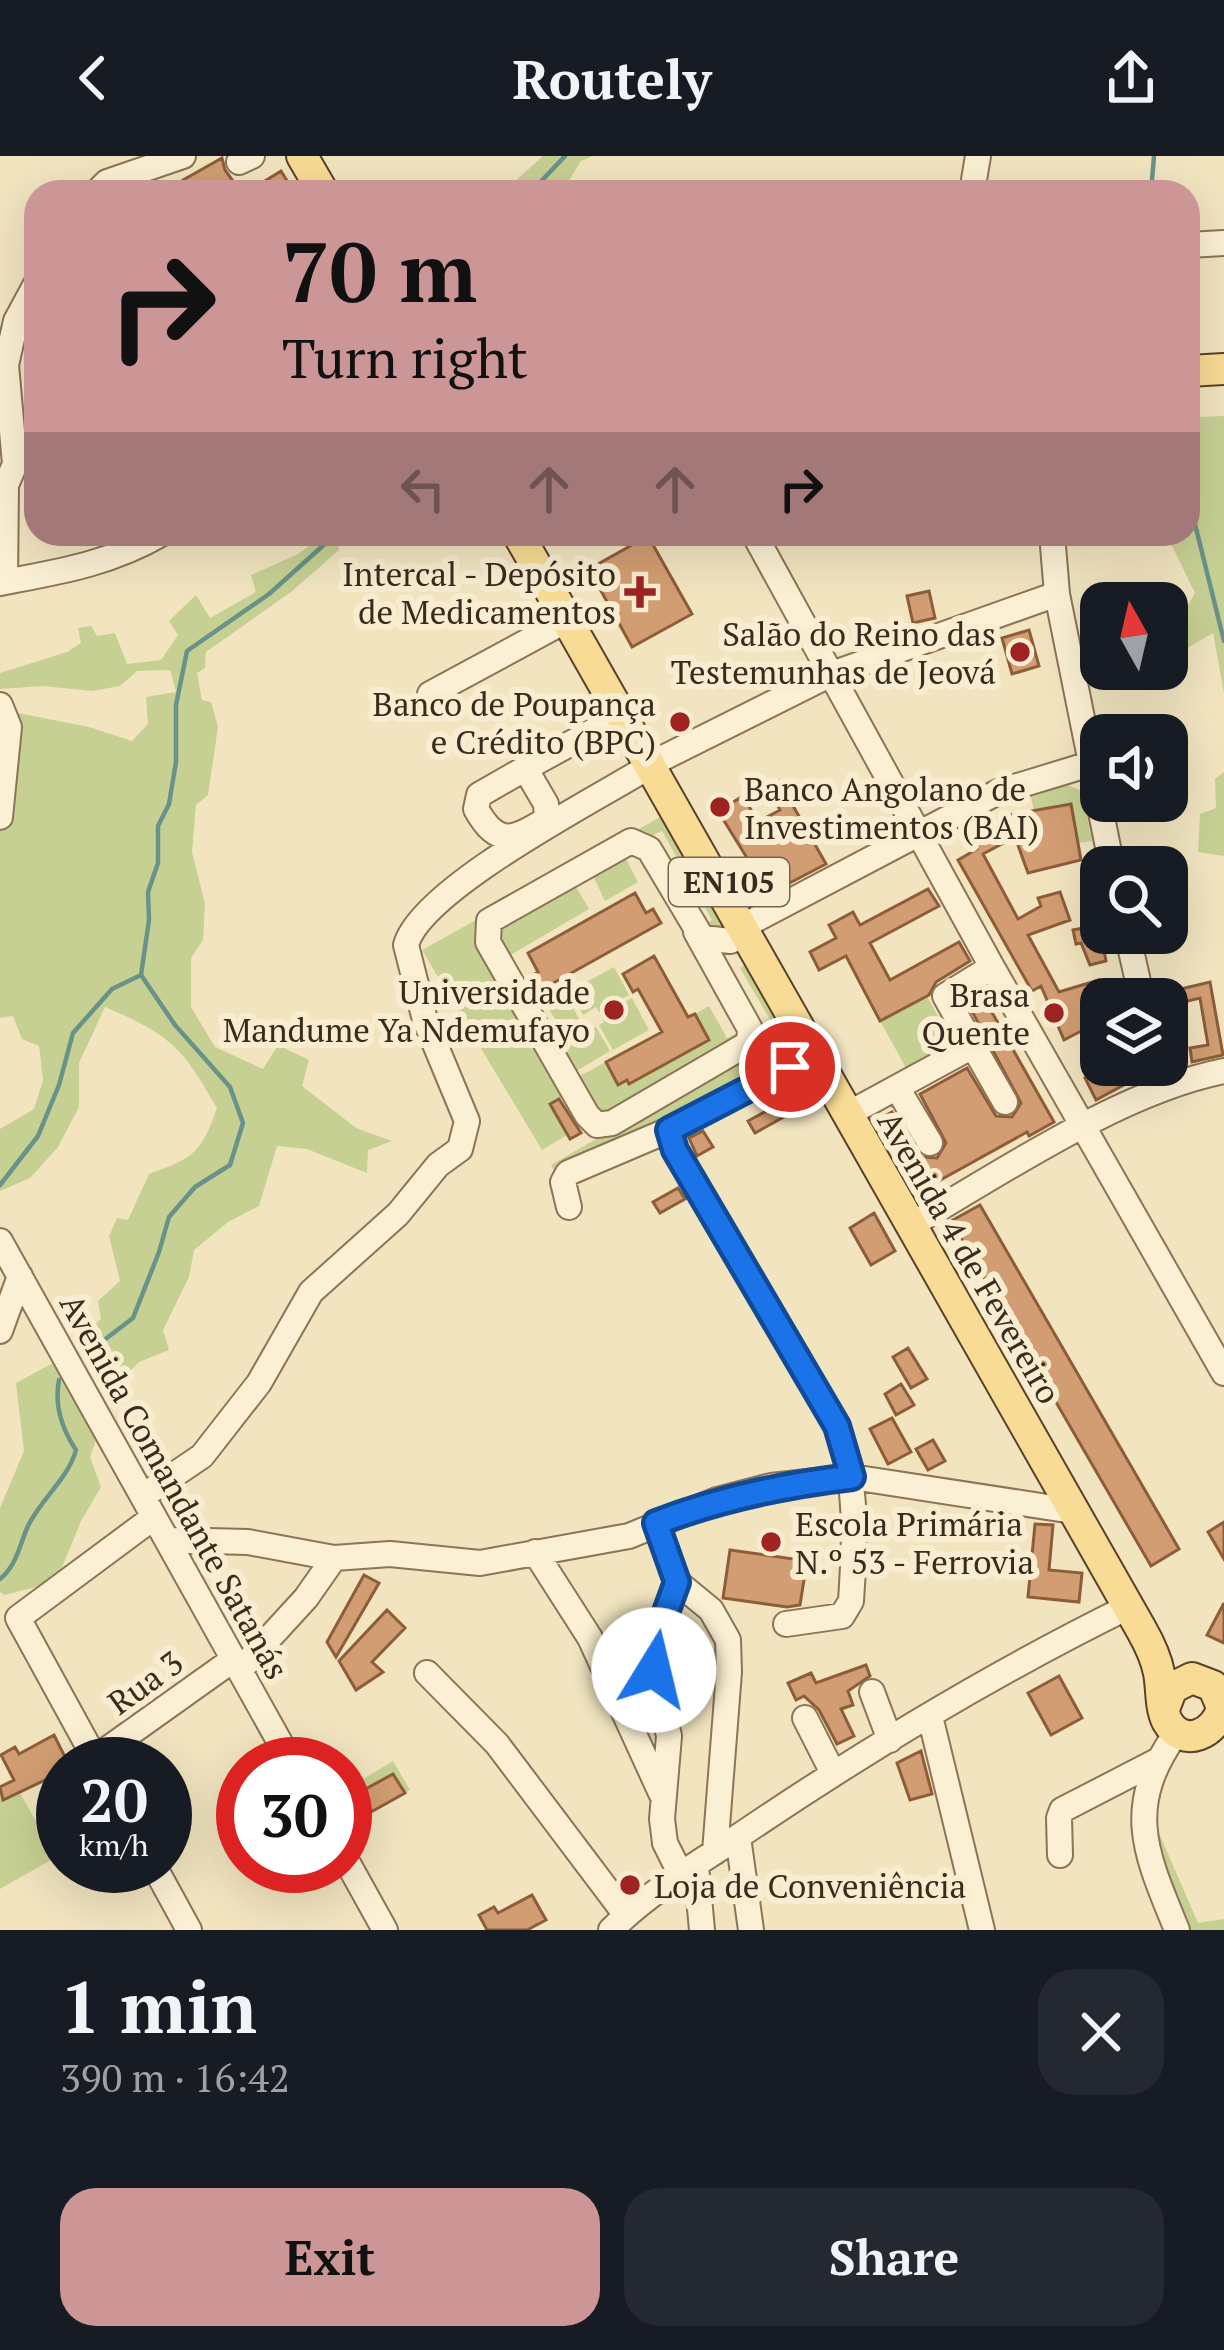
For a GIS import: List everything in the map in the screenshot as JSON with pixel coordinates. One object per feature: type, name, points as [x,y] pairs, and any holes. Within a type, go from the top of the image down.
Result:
[{"type":"main road","name":"Avenida 4 de Fevereiro","points":[[525,546],[654,763]]},
{"type":"main road","name":"Avenida 4 de Fevereiro","points":[[537,546],[742,932],[1128,1607],[1191,1726]]},
{"type":"main road","name":"Avenida 4 de Fevereiro","points":[[742,932],[859,1108],[1167,1644],[1185,1665],[1216,1685]]},
{"type":"main road","points":[[1192,1678],[1216,1685],[1222,1707],[1213,1728],[1191,1726],[1167,1694],[1192,1678]]},
{"type":"street","points":[[112,180],[183,156]]},
{"type":"street","points":[[24,306],[3,368],[15,464],[6,485],[3,582],[70,571],[140,546]]},
{"type":"street","points":[[760,546],[992,968],[1224,1373]]},
{"type":"street","points":[[1053,546],[1057,594],[1080,714]]},
{"type":"street","points":[[83,1737],[18,1618],[155,1518],[259,1383],[311,1292],[398,1214],[438,1165],[460,1149],[467,1121],[425,1020],[406,945],[436,904],[472,876],[654,763],[829,675],[1057,594]]},
{"type":"street","points":[[430,694],[567,620]]},
{"type":"street","points":[[0,705],[9,728],[0,817]]},
{"type":"street","points":[[525,769],[622,716]]},
{"type":"street","points":[[697,932],[711,942],[742,932],[998,792],[1080,767]]},
{"type":"street","points":[[631,841],[649,849],[697,932],[749,1029],[749,1043],[612,1123],[597,1125],[586,1115],[488,942],[487,927],[496,915],[631,841]]},
{"type":"street","points":[[715,966],[717,955],[742,932]]},
{"type":"street","points":[[992,968],[945,996],[1005,1102]]},
{"type":"street","points":[[859,1108],[973,1046]]},
{"type":"street","points":[[569,1207],[563,1181],[568,1174],[669,1130],[814,1055]]},
{"type":"street","points":[[1188,1074],[1224,1071]]},
{"type":"street","points":[[926,1224],[1086,1132],[1147,1086]]},
{"type":"street","points":[[892,1090],[901,1094],[930,1143]]},
{"type":"street","points":[[669,1130],[675,1150],[837,1426],[852,1477],[851,1600],[842,1616],[786,1624]]},
{"type":"street","name":"Avenida Comandante Satanás","points":[[0,1240],[277,1737]]},
{"type":"street","points":[[0,1331],[20,1276]]},
{"type":"street","points":[[155,1518],[334,1558],[390,1554],[480,1563],[629,1536],[717,1500],[771,1486],[852,1477],[1073,1511]]},
{"type":"street","points":[[656,1523],[677,1582],[711,1610],[728,1640],[729,1672],[697,1864],[702,1930]]},
{"type":"street","points":[[535,1552],[590,1638],[661,1793]]},
{"type":"street","name":"Rua 3","points":[[131,1737],[237,1664],[306,1598],[334,1558]]},
{"type":"street","points":[[677,1582],[654,1645],[654,1670],[669,1736],[661,1793],[665,1843],[697,1864]]},
{"type":"street","points":[[428,1673],[497,1744],[618,1923],[833,1773],[1128,1607]]},
{"type":"street","points":[[872,1691],[890,1740]]},
{"type":"street","points":[[930,1716],[982,1930]]},
{"type":"street","points":[[805,1718],[833,1773]]},
{"type":"street","points":[[1060,1855],[1062,1810],[1156,1760],[1191,1726]]},
{"type":"street","points":[[1156,1760],[1146,1791],[1144,1841],[1177,1930]]},
{"type":"street","points":[[738,1837],[751,1930]]},
{"type":"street","points":[[169,1893],[189,1930]]},
{"type":"street","points":[[364,1893],[385,1930]]},
{"type":"green space","points":[[543,156],[593,156],[581,161],[569,180],[516,180]]},
{"type":"green space","points":[[1224,416],[1224,693],[1213,633],[1188,648],[1188,606],[1195,593],[1172,546],[1200,546],[1200,417]]},
{"type":"green space","points":[[309,546],[339,546],[291,592],[206,652],[205,668],[197,673],[202,700],[211,702],[218,727],[208,795],[196,805],[192,852],[205,904],[203,940],[191,958],[191,1007],[215,1047],[263,1069],[278,1045],[309,1060],[302,1086],[356,1128],[392,1141],[368,1150],[367,1173],[307,1149],[277,1146],[259,1206],[228,1222],[194,1250],[189,1277],[163,1330],[169,1350],[139,1362],[113,1389],[92,1355],[85,1332],[101,1319],[98,1301],[120,1281],[109,1236],[117,1218],[128,1220],[149,1174],[186,1158],[200,1145],[217,1108],[173,1045],[105,1007],[79,1063],[79,1107],[58,1147],[30,1178],[0,1191],[0,1129],[34,1109],[43,1080],[39,1046],[22,1039],[13,1016],[0,1018],[0,803],[13,712],[132,741],[148,724],[146,697],[176,692],[170,670],[137,671],[120,686],[92,691],[43,686],[0,689],[0,673],[67,652],[81,643],[78,628],[91,626],[97,636],[115,633],[127,664],[161,660],[178,635],[169,621],[196,595],[210,618],[256,592],[251,575]]},
{"type":"green space","points":[[1224,772],[1224,856],[1198,852],[1200,814],[1216,808],[1215,779]]},
{"type":"green space","points":[[1067,785],[1080,790],[1080,822],[1088,822],[1092,841],[1078,843],[1071,804],[1034,811],[1031,797]]},
{"type":"green space","points":[[660,817],[727,935],[699,928],[712,920],[662,831],[649,837],[634,832]]},
{"type":"green space","points":[[635,853],[626,859],[638,882],[605,901],[592,874],[622,854]]},
{"type":"green space","points":[[575,885],[589,909],[507,957],[496,937],[498,926]]},
{"type":"green space","points":[[494,910],[482,923],[569,1094],[550,1104],[567,1135],[542,1150],[422,950]]},
{"type":"green space","points":[[745,965],[795,1054],[554,1171],[551,1165],[761,1044],[762,1033],[774,1026],[740,968]]},
{"type":"green space","points":[[614,967],[629,995],[599,1012],[596,1007],[583,1015],[570,991]]},
{"type":"green space","points":[[566,993],[581,1023],[553,1039],[546,1028],[556,1021],[546,1004]]},
{"type":"green space","points":[[927,996],[956,1050],[910,1075],[880,1021]]},
{"type":"green space","points":[[632,998],[649,1030],[613,1050],[599,1025],[604,1022],[601,1015]]},
{"type":"green space","points":[[709,1006],[727,1038],[739,1032],[738,1037],[602,1117],[576,1078],[606,1062],[618,1085],[630,1083],[709,1040],[695,1014]]},
{"type":"green space","points":[[583,1026],[586,1032],[596,1027],[610,1051],[573,1073],[555,1042]]},
{"type":"green space","points":[[53,1363],[96,1440],[90,1457],[101,1487],[56,1582],[4,1595],[0,1592],[0,1508],[24,1451],[16,1383]]},
{"type":"green space","points":[[393,1761],[410,1790],[405,1793],[392,1774],[372,1786],[372,1774]]},
{"type":"green space","points":[[20,1793],[36,1821],[36,1868],[0,1889],[0,1794],[4,1800]]},
{"type":"green space","points":[[1156,1826],[1198,1923],[1224,1919],[1224,1930],[1180,1930],[1149,1844]]},
{"type":"building","points":[[222,158],[232,180],[183,180]]},
{"type":"building","points":[[281,171],[287,180],[266,180]]},
{"type":"building","name":"Intercal - Depósito de Medicamentos","points":[[630,546],[654,546],[692,614],[632,647],[589,569]]},
{"type":"building","points":[[929,591],[935,618],[913,623],[907,596]]},
{"type":"building","name":"Salão do Reino das Testemunhas de Jeová","points":[[1029,630],[1039,666],[1012,674],[1002,638]]},
{"type":"building","points":[[779,781],[826,864],[778,889],[770,873],[760,879],[718,811],[740,798],[758,822],[780,810],[768,787]]},
{"type":"building","points":[[1071,804],[1080,860],[1028,873],[1015,837],[983,854],[1018,919],[1041,906],[1038,898],[1060,892],[1070,920],[1028,935],[1059,992],[1080,986],[1080,1032],[1064,1040],[1041,986],[1032,991],[958,860],[977,849],[973,833],[1004,816]]},
{"type":"building","points":[[928,889],[939,906],[870,943],[890,980],[959,942],[970,961],[936,982],[929,995],[880,1021],[846,956],[819,970],[810,952],[836,938],[829,925],[853,912],[860,925]]},
{"type":"building","points":[[635,893],[646,913],[653,909],[661,923],[539,991],[531,976],[538,972],[528,953]]},
{"type":"building","points":[[1086,954],[1105,954],[1106,961],[1090,965]]},
{"type":"building","points":[[654,956],[688,1017],[695,1014],[709,1040],[629,1084],[627,1080],[618,1085],[606,1062],[662,1032],[638,989],[633,992],[623,974]]},
{"type":"building","points":[[1210,982],[1223,1055],[1192,1062],[1190,1048],[1208,1045],[1200,998],[1188,1001],[1188,987]]},
{"type":"building","points":[[981,993],[1054,1122],[935,1183],[921,1157],[937,1158],[946,1143],[920,1094],[967,1068],[996,1116],[1012,1117],[1021,1103],[967,1002]]},
{"type":"building","points":[[1089,1086],[1122,1086],[1096,1100]]},
{"type":"building","points":[[803,1091],[809,1103],[755,1133],[748,1121]]},
{"type":"building","points":[[559,1099],[581,1133],[570,1139],[550,1104]]},
{"type":"building","points":[[892,1112],[914,1148],[902,1155],[881,1118]]},
{"type":"building","points":[[703,1131],[713,1147],[697,1156],[689,1138]]},
{"type":"building","points":[[678,1188],[685,1199],[660,1213],[653,1202]]},
{"type":"building","points":[[980,1205],[1179,1549],[1151,1566],[951,1221]]},
{"type":"building","points":[[874,1213],[895,1251],[871,1265],[850,1228]]},
{"type":"building","points":[[908,1348],[927,1379],[911,1388],[893,1357]]},
{"type":"building","points":[[901,1384],[914,1405],[896,1415],[885,1394]]},
{"type":"building","points":[[892,1418],[911,1452],[888,1464],[870,1429]]},
{"type":"building","points":[[933,1440],[945,1461],[928,1470],[916,1449]]},
{"type":"building","points":[[1224,1522],[1224,1559],[1208,1532]]},
{"type":"building","points":[[1035,1524],[1053,1525],[1049,1570],[1082,1573],[1079,1602],[1028,1597]]},
{"type":"building","points":[[730,1550],[807,1561],[800,1605],[723,1598]]},
{"type":"building","points":[[364,1575],[379,1583],[336,1657],[327,1642]]},
{"type":"building","points":[[1224,1603],[1224,1643],[1207,1635]]},
{"type":"building","points":[[387,1610],[405,1628],[372,1662],[383,1672],[356,1690],[339,1661]]},
{"type":"building","points":[[866,1665],[870,1676],[848,1691],[853,1705],[841,1709],[854,1736],[837,1744],[819,1710],[804,1696],[796,1700],[788,1683],[811,1673],[816,1683]]},
{"type":"building","points":[[1059,1676],[1082,1718],[1051,1735],[1028,1693]]},
{"type":"building","points":[[36,1745],[36,1784],[3,1800],[0,1787],[14,1780],[1,1755],[15,1747],[19,1754]]},
{"type":"building","points":[[921,1751],[932,1794],[910,1800],[897,1763]]},
{"type":"building","points":[[393,1774],[405,1793],[372,1811],[372,1785]]},
{"type":"building","points":[[532,1895],[546,1920],[527,1930],[487,1930],[479,1915],[494,1907],[498,1913]]},
{"type":"waterway","points":[[542,180],[565,156]]},
{"type":"waterway","points":[[1152,180],[1154,156]]},
{"type":"waterway","points":[[1200,544],[1224,641]]},
{"type":"waterway","points":[[95,1347],[133,1318],[169,1217],[195,1187],[230,1165],[243,1123],[230,1087],[175,1025],[141,975],[148,892],[158,863],[158,826],[169,804],[176,762],[176,705],[187,651],[269,594],[323,546]]},
{"type":"waterway","points":[[0,1185],[38,1136],[73,1033],[112,989],[141,975]]},
{"type":"waterway","points":[[0,1579],[76,1450],[60,1417],[59,1380]]},
{"type":"place","name":"Intercal - Depósito de Medicamentos","points":[[640,592]]},
{"type":"place","name":"Salão do Reino das Testemunhas de Jeová","points":[[1020,652]]},
{"type":"place","name":"Banco de Poupança e Crédito (BPC)","points":[[680,722]]},
{"type":"place","name":"Banco Angolano de Investimentos (BAI)","points":[[720,807]]},
{"type":"place","name":"Universidade Mandume Ya Ndemufayo","points":[[614,1010]]},
{"type":"place","name":"Brasa Quente","points":[[1054,1013]]},
{"type":"place","name":"Escola Primária N.º 53 - Ferrovia","points":[[771,1542]]},
{"type":"place","name":"Loja de Conveniência","points":[[630,1885]]},
{"type":"route","points":[[654,1670],[654,1645],[677,1582],[656,1523],[771,1486],[852,1477],[837,1426],[675,1150],[669,1130],[790,1067]]}]
